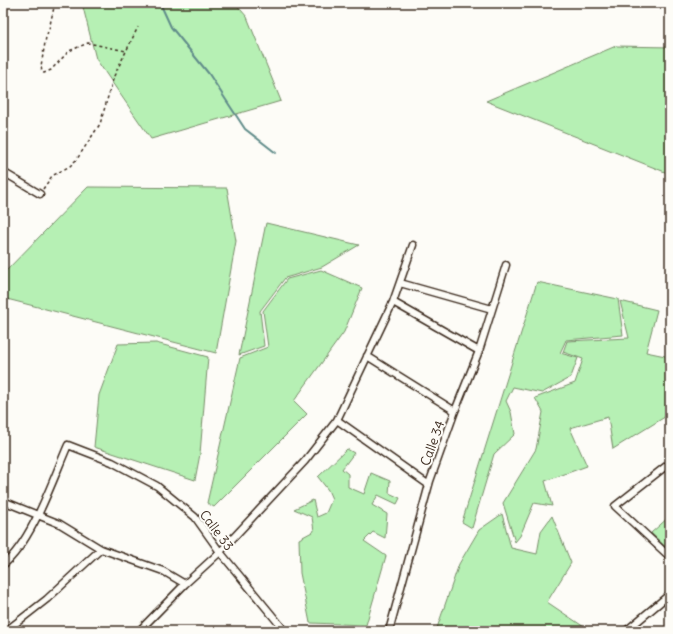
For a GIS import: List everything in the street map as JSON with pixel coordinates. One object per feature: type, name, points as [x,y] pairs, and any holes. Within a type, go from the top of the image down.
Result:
[{"type":"street","points":[[3,172],[40,194]]},
{"type":"street","points":[[139,631],[185,584],[220,552],[305,461],[337,420],[393,302],[414,245]]},
{"type":"street","name":"Calle 34","points":[[389,631],[429,485],[455,411],[479,351],[506,265]]},
{"type":"street","points":[[400,283],[492,308]]},
{"type":"street","points":[[393,302],[479,351]]},
{"type":"street","points":[[367,356],[455,411]]},
{"type":"street","points":[[337,420],[429,485]]},
{"type":"street","name":"Calle 33","points":[[38,514],[68,445],[112,462],[157,486],[196,517],[220,552],[285,631]]},
{"type":"street","points":[[670,463],[615,506],[670,557]]},
{"type":"street","points":[[3,501],[60,524],[101,549],[163,571],[185,584]]},
{"type":"street","points":[[3,565],[25,540],[38,514]]},
{"type":"street","points":[[6,631],[47,599],[101,549]]},
{"type":"street","points":[[626,631],[670,594]]},
{"type":"path","points":[[55,3],[50,29],[46,37],[41,66],[42,72],[44,73],[51,70],[68,51],[88,43],[126,51]]},
{"type":"path","points":[[40,194],[52,176],[70,166],[77,159],[100,124],[114,76],[138,27]]},
{"type":"green space","points":[[82,3],[235,3],[247,17],[281,101],[151,139],[96,59]]},
{"type":"green space","points":[[616,46],[670,47],[670,174],[486,101]]},
{"type":"green space","points":[[88,187],[227,188],[236,241],[216,353],[3,298],[3,274]]},
{"type":"green space","points":[[266,223],[359,245],[322,267],[285,278],[260,311],[264,346],[239,355]]},
{"type":"green space","points":[[321,270],[362,288],[344,332],[294,401],[307,414],[214,507],[207,503],[240,358],[268,347],[263,311],[287,279]]},
{"type":"green space","points":[[537,282],[618,299],[623,335],[566,340],[560,353],[578,358],[571,377],[542,393],[513,387],[506,401],[511,412],[515,434],[494,454],[472,528],[462,522]]},
{"type":"green space","points":[[620,301],[657,310],[646,352],[670,357],[668,415],[613,449],[608,417],[570,428],[587,466],[545,481],[552,506],[534,503],[520,536],[515,542],[503,503],[536,449],[543,412],[535,398],[575,383],[583,359],[563,352],[567,341],[629,338]]},
{"type":"green space","points":[[156,343],[208,357],[200,454],[195,480],[94,447],[99,395],[118,344]]},
{"type":"green space","points":[[347,449],[354,453],[342,469],[348,474],[348,487],[364,494],[371,473],[390,481],[389,493],[400,498],[397,504],[378,495],[372,505],[387,514],[385,538],[373,532],[364,541],[386,556],[366,625],[310,623],[300,573],[299,539],[314,531],[312,517],[294,509],[313,500],[317,517],[326,513],[332,499],[328,490],[318,477]]},
{"type":"green space","points":[[502,514],[511,548],[537,554],[541,531],[552,516],[571,563],[547,602],[590,631],[436,631],[459,564],[479,530]]},
{"type":"green space","points":[[670,516],[670,551],[651,533]]},
{"type":"waterway","points":[[160,3],[171,27],[209,74],[245,129],[276,153]]}]
